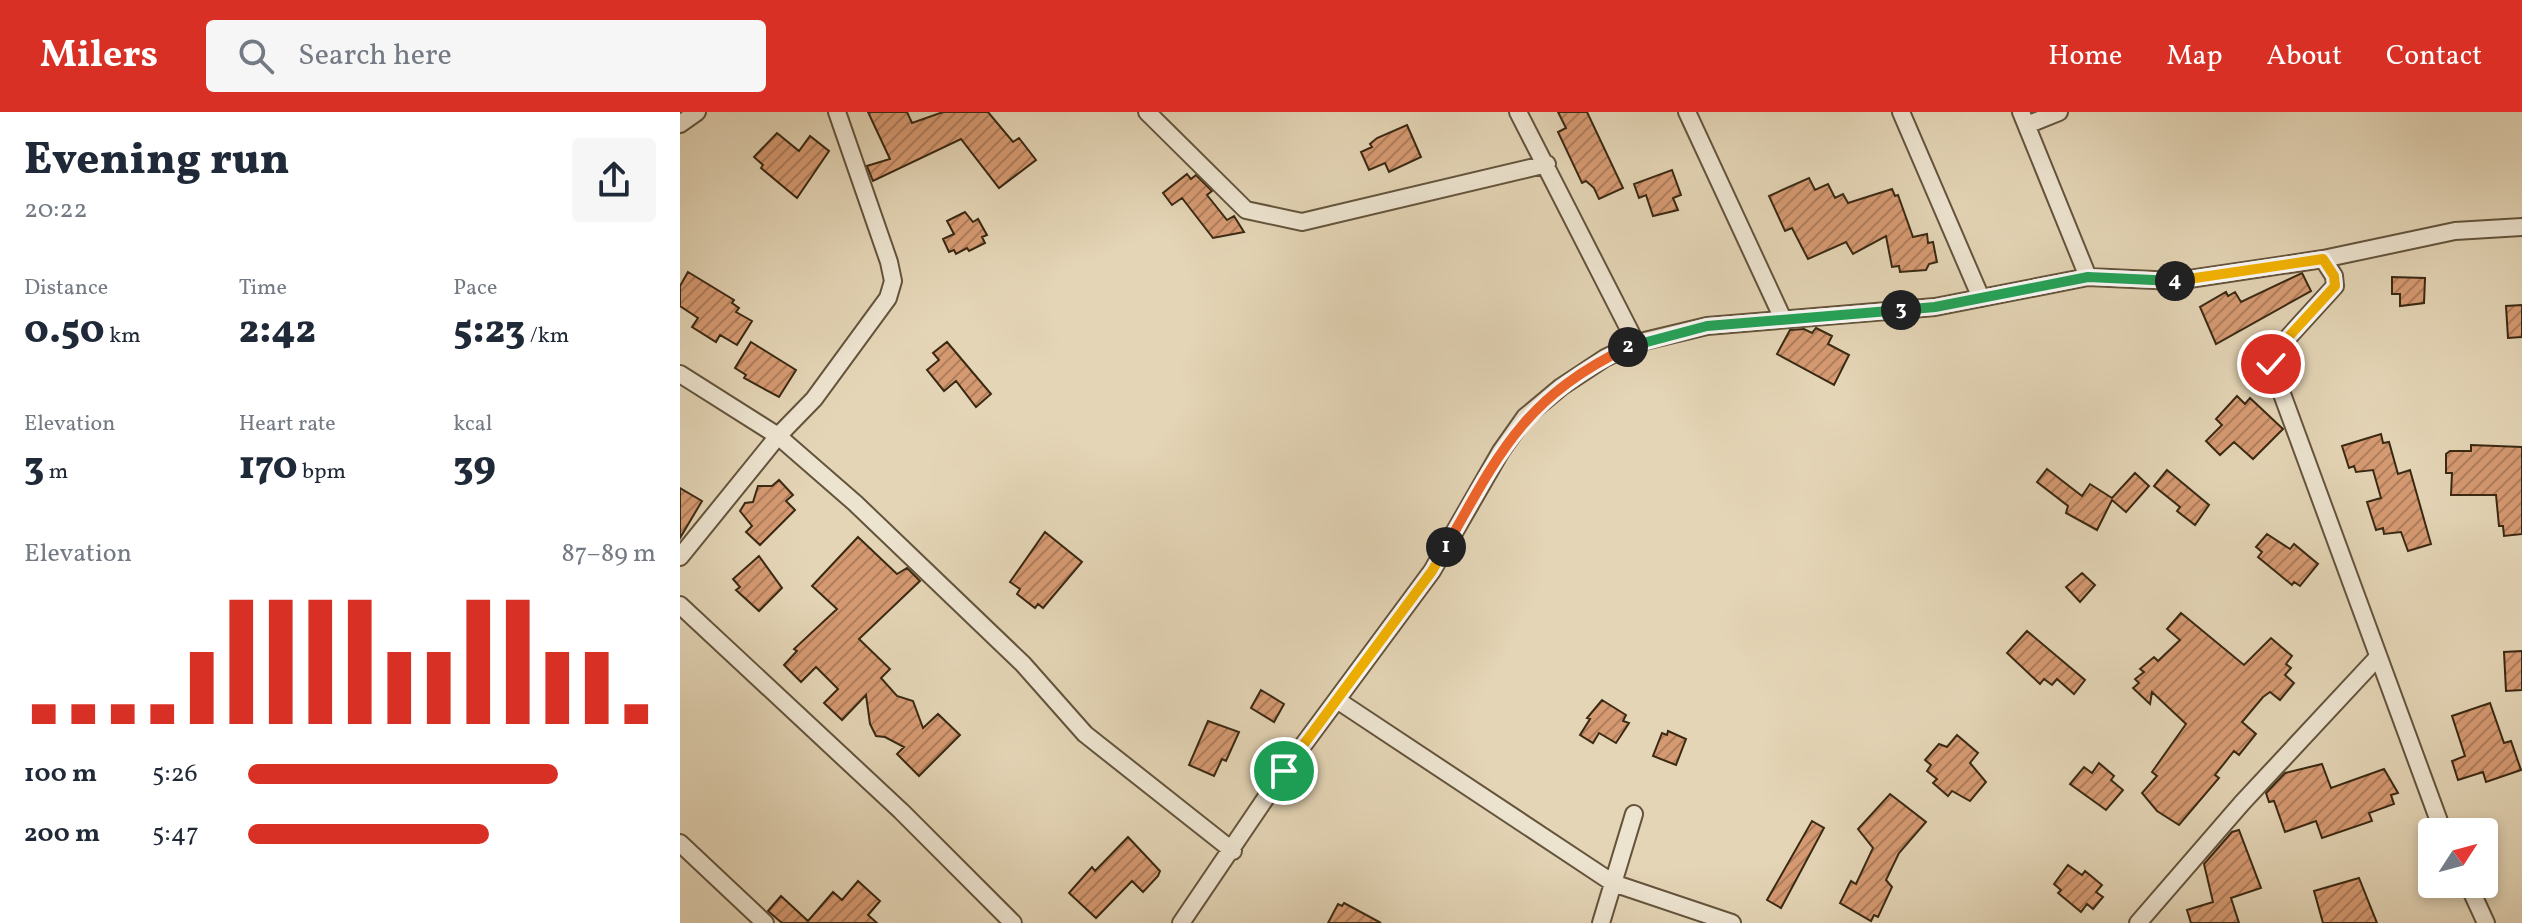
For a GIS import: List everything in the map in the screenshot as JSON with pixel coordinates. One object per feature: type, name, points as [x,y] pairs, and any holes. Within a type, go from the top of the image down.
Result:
[{"type":"street","points":[[680,124],[697,112]]},
{"type":"street","points":[[680,557],[778,436],[814,399],[888,298],[893,281],[837,112]]},
{"type":"street","points":[[1147,112],[1246,210],[1302,222],[1547,164]]},
{"type":"street","points":[[1518,112],[1636,343]]},
{"type":"street","points":[[1687,112],[1783,319]]},
{"type":"street","points":[[1901,112],[1981,298]]},
{"type":"street","points":[[2059,112],[2024,118],[2088,277]]},
{"type":"street","points":[[1181,923],[1233,851],[1284,771],[1432,571],[1501,451],[1525,417],[1561,387],[1636,343],[1707,326],[1935,307],[2088,277],[2176,281],[2323,259],[2455,231],[2522,227]]},
{"type":"street","points":[[2323,259],[2334,276],[2335,286],[2283,343],[2271,364],[2438,818]]},
{"type":"street","points":[[680,374],[778,436],[855,503],[1023,664],[1085,734],[1233,851]]},
{"type":"street","points":[[680,605],[901,811],[1013,923]]},
{"type":"street","points":[[2138,923],[2242,803],[2378,657]]},
{"type":"street","points":[[1337,700],[1613,883],[1732,923]]},
{"type":"street","points":[[1601,923],[1634,814]]},
{"type":"street","points":[[680,843],[765,923]]},
{"type":"street","points":[[2474,898],[2486,923]]},
{"type":"building","points":[[868,112],[907,112],[912,123],[943,112],[988,112],[1013,142],[1019,138],[1036,160],[999,188],[961,139],[873,181],[867,166],[890,159]]},
{"type":"building","points":[[1558,112],[1587,112],[1623,188],[1599,199],[1594,188],[1586,181],[1582,183],[1558,132],[1566,128]]},
{"type":"building","points":[[1407,125],[1421,157],[1389,172],[1385,163],[1369,170],[1361,152],[1372,147],[1370,144],[1377,138]]},
{"type":"building","points":[[777,133],[799,151],[810,136],[829,151],[797,198],[761,168],[763,165],[754,157]]},
{"type":"building","points":[[1672,170],[1681,195],[1673,198],[1678,210],[1653,216],[1646,195],[1639,198],[1634,184]]},
{"type":"building","points":[[1187,174],[1191,179],[1196,175],[1212,191],[1207,195],[1227,220],[1234,216],[1244,232],[1213,238],[1182,198],[1172,205],[1163,193]]},
{"type":"building","points":[[1809,178],[1815,190],[1828,184],[1835,198],[1843,194],[1848,203],[1892,189],[1895,196],[1898,195],[1913,237],[1927,234],[1928,243],[1933,242],[1937,262],[1929,264],[1926,270],[1900,272],[1899,266],[1892,267],[1886,236],[1853,254],[1846,242],[1808,259],[1792,228],[1785,231],[1769,196]]},
{"type":"building","points":[[965,212],[973,222],[978,219],[987,235],[982,237],[985,243],[969,251],[967,248],[956,254],[954,250],[949,252],[943,239],[954,234],[947,221]]},
{"type":"building","points":[[688,272],[734,300],[732,303],[739,308],[736,312],[752,321],[737,345],[720,335],[716,342],[692,327],[698,318],[680,306],[680,286]]},
{"type":"building","points":[[2302,273],[2311,291],[2216,344],[2200,307],[2226,292],[2228,296],[2235,292],[2241,302]]},
{"type":"building","points":[[2392,277],[2425,278],[2424,303],[2400,306],[2400,294],[2392,294]]},
{"type":"building","points":[[2522,305],[2522,337],[2508,338],[2506,306]]},
{"type":"building","points":[[1816,328],[1832,336],[1828,344],[1849,355],[1834,385],[1777,354],[1790,330],[1804,329],[1812,333]]},
{"type":"building","points":[[751,342],[796,370],[779,397],[744,378],[746,375],[735,368]]},
{"type":"building","points":[[947,342],[991,394],[976,407],[956,381],[944,391],[927,370],[939,360],[933,353]]},
{"type":"building","points":[[2237,396],[2245,404],[2250,398],[2283,429],[2253,459],[2234,442],[2220,455],[2206,441],[2222,425],[2216,419]]},
{"type":"building","points":[[2381,434],[2383,443],[2389,442],[2398,474],[2410,470],[2431,544],[2408,551],[2401,532],[2384,534],[2383,528],[2376,530],[2367,502],[2381,498],[2373,470],[2356,472],[2354,466],[2349,468],[2342,446]]},
{"type":"building","points":[[2471,445],[2522,447],[2522,534],[2504,536],[2503,526],[2499,526],[2496,495],[2451,495],[2452,473],[2446,473],[2446,454],[2450,451],[2471,451]]},
{"type":"building","points":[[2047,469],[2082,496],[2090,484],[2112,498],[2135,473],[2149,486],[2126,512],[2112,500],[2097,530],[2066,513],[2068,506],[2037,482]]},
{"type":"building","points":[[2167,470],[2209,505],[2195,525],[2177,511],[2180,507],[2154,486]]},
{"type":"building","points":[[779,480],[793,495],[786,501],[795,510],[760,545],[746,532],[752,526],[740,511],[745,503],[753,502],[758,486],[772,486]]},
{"type":"building","points":[[680,488],[702,501],[680,538]]},
{"type":"building","points":[[1045,532],[1082,562],[1043,608],[1038,604],[1035,608],[1017,594],[1020,589],[1010,582]]},
{"type":"building","points":[[2267,534],[2290,549],[2294,544],[2318,564],[2300,586],[2294,582],[2292,585],[2258,557],[2262,552],[2256,547]]},
{"type":"building","points":[[858,537],[897,574],[907,568],[920,581],[859,639],[890,669],[881,678],[897,696],[913,701],[923,728],[938,714],[960,735],[919,776],[897,754],[904,747],[876,736],[870,724],[866,695],[842,720],[824,703],[838,689],[816,667],[801,682],[784,665],[797,651],[794,649],[837,609],[812,586]]},
{"type":"building","points":[[759,556],[782,588],[759,611],[736,590],[740,587],[733,579]]},
{"type":"building","points":[[2082,573],[2095,585],[2080,602],[2066,587]]},
{"type":"building","points":[[2181,613],[2244,665],[2271,638],[2292,656],[2286,664],[2291,668],[2285,675],[2294,683],[2280,700],[2270,692],[2263,697],[2242,722],[2256,734],[2239,755],[2234,751],[2215,775],[2219,778],[2179,825],[2157,811],[2142,793],[2157,776],[2152,772],[2186,724],[2152,692],[2150,704],[2133,688],[2139,683],[2135,679],[2144,672],[2140,669],[2154,657],[2158,661],[2180,640],[2167,629]]},
{"type":"building","points":[[2027,631],[2085,680],[2074,694],[2057,679],[2052,685],[2044,679],[2040,684],[2007,653]]},
{"type":"building","points":[[2522,651],[2522,690],[2506,691],[2504,652]]},
{"type":"building","points":[[1261,690],[1284,704],[1274,722],[1251,708]]},
{"type":"building","points":[[1602,700],[1626,715],[1623,721],[1629,723],[1616,743],[1599,733],[1593,743],[1580,735],[1590,719],[1587,718]]},
{"type":"building","points":[[2490,703],[2504,743],[2511,741],[2521,770],[2486,782],[2483,772],[2458,780],[2452,761],[2465,756],[2452,716]]},
{"type":"building","points":[[1208,721],[1239,732],[1226,761],[1222,759],[1214,776],[1189,765]]},
{"type":"building","points":[[1668,731],[1686,739],[1676,765],[1653,756],[1662,733],[1667,735]]},
{"type":"building","points":[[1957,735],[1978,753],[1970,763],[1986,782],[1970,801],[1952,791],[1948,796],[1933,783],[1937,779],[1927,771],[1931,765],[1925,760],[1939,744],[1947,747]]},
{"type":"building","points":[[2099,763],[2114,776],[2111,780],[2123,790],[2106,810],[2070,784],[2084,767],[2092,773]]},
{"type":"building","points":[[2322,764],[2331,788],[2384,769],[2398,793],[2391,795],[2394,804],[2369,813],[2372,821],[2322,838],[2316,821],[2285,832],[2274,801],[2269,802],[2266,793],[2285,773]]},
{"type":"building","points":[[1890,794],[1926,822],[1899,853],[1886,880],[1892,887],[1878,917],[1874,915],[1871,921],[1840,903],[1851,881],[1856,884],[1873,848],[1858,829]]},
{"type":"building","points":[[1812,821],[1824,828],[1781,908],[1767,900]]},
{"type":"building","points":[[2239,830],[2261,888],[2231,898],[2239,923],[2191,923],[2187,910],[2213,902],[2204,864],[2232,832]]},
{"type":"building","points":[[1128,837],[1160,871],[1143,892],[1132,881],[1096,918],[1069,893],[1092,867],[1095,871]]},
{"type":"building","points":[[2068,865],[2082,875],[2085,871],[2102,885],[2096,892],[2103,897],[2093,909],[2087,904],[2081,912],[2058,893],[2061,890],[2054,884]]},
{"type":"building","points":[[2359,878],[2377,923],[2323,923],[2314,891]]},
{"type":"building","points":[[858,881],[880,901],[868,915],[877,923],[782,923],[768,911],[781,896],[808,921],[833,892],[842,900]]},
{"type":"building","points":[[1344,903],[1381,923],[1328,923],[1338,904],[1342,906]]},
{"type":"route","points":[[1284,771],[1432,571],[1501,451],[1525,417],[1561,387],[1605,358],[1636,343],[1707,326],[1935,307],[2088,277],[2176,281],[2323,259],[2334,276],[2335,286],[2283,343],[2271,364]]}]
